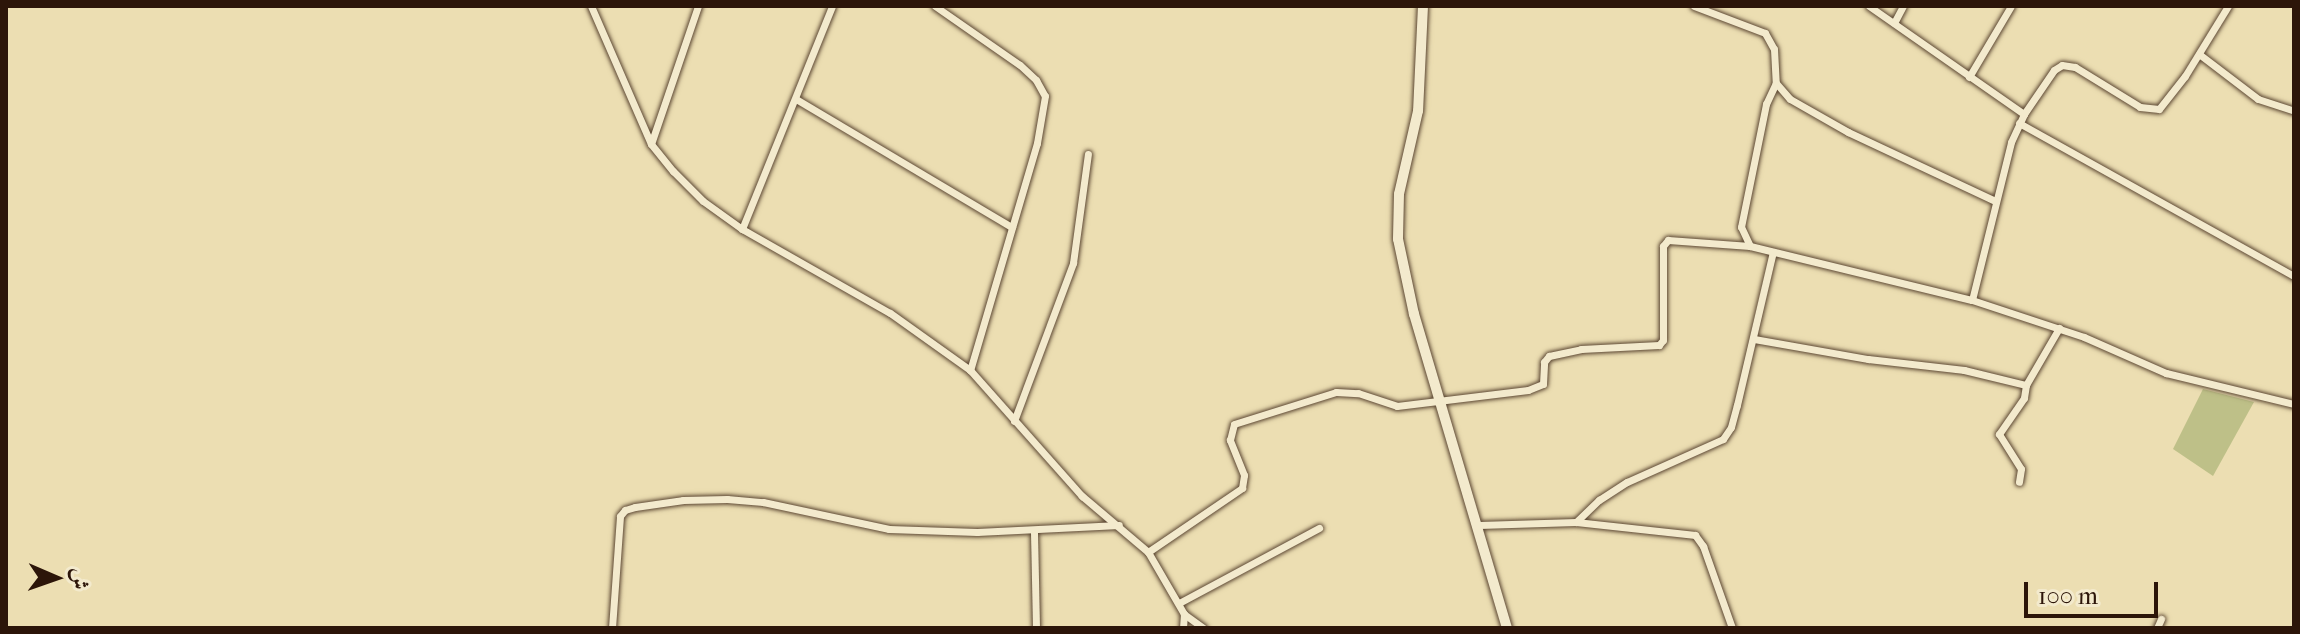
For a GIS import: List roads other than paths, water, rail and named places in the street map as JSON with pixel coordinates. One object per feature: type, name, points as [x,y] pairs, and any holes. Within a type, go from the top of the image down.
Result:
[{"type":"street","points":[[591,6],[651,144],[703,201],[742,229],[890,313],[970,370],[1082,496],[1148,552],[1179,603],[1184,614],[1183,628]]},
{"type":"street","points":[[651,144],[698,6]]},
{"type":"street","points":[[742,229],[832,6]]},
{"type":"street","points":[[935,6],[1020,65],[1036,80],[1045,96],[1037,143],[970,370]]},
{"type":"street","points":[[1423,6],[1416,126],[1402,179],[1396,223],[1405,281],[1507,628]]},
{"type":"street","points":[[1694,6],[1765,33],[1774,49],[1776,83],[1766,104],[1741,227],[1750,246]]},
{"type":"street","points":[[1869,6],[2024,114]]},
{"type":"street","points":[[1894,23],[1903,6]]},
{"type":"street","points":[[1969,77],[2011,6]]},
{"type":"street","points":[[1972,300],[1995,201],[2019,123],[2054,70],[2062,65],[2075,67],[2140,107],[2159,109],[2199,54],[2228,6]]},
{"type":"street","points":[[2199,54],[2258,99],[2294,111]]},
{"type":"street","points":[[1776,83],[1790,99],[1848,132],[1995,201]]},
{"type":"street","points":[[796,99],[1012,227]]},
{"type":"street","points":[[2019,123],[2294,276]]},
{"type":"street","points":[[1014,421],[1073,263],[1088,154]]},
{"type":"street","points":[[1148,552],[1242,488],[1244,475],[1230,433],[1239,421],[1336,392],[1358,393],[1397,406],[1536,389],[1543,384],[1546,359],[1559,353],[1659,345],[1663,340],[1666,241],[1750,246],[1972,300],[2059,328],[2166,373],[2294,404]]},
{"type":"street","points":[[1576,522],[1599,500],[1627,482],[1723,439],[1731,427],[1773,252]]},
{"type":"street","points":[[2019,482],[2021,469],[2000,441],[1999,434],[2024,398],[2026,385],[2059,328]]},
{"type":"street","points":[[1754,339],[1868,359],[1964,370],[2026,385]]},
{"type":"street","points":[[612,628],[620,516],[625,510],[635,507],[683,500],[763,502],[889,529],[1034,532],[1119,525]]},
{"type":"street","points":[[1479,525],[1576,522],[1695,535],[1703,546],[1732,628]]},
{"type":"street","points":[[1179,603],[1319,528]]},
{"type":"street","points":[[1034,532],[1036,628]]},
{"type":"street","points":[[1184,614],[1203,628]]},
{"type":"street","points":[[2157,628],[2161,619]]}]
